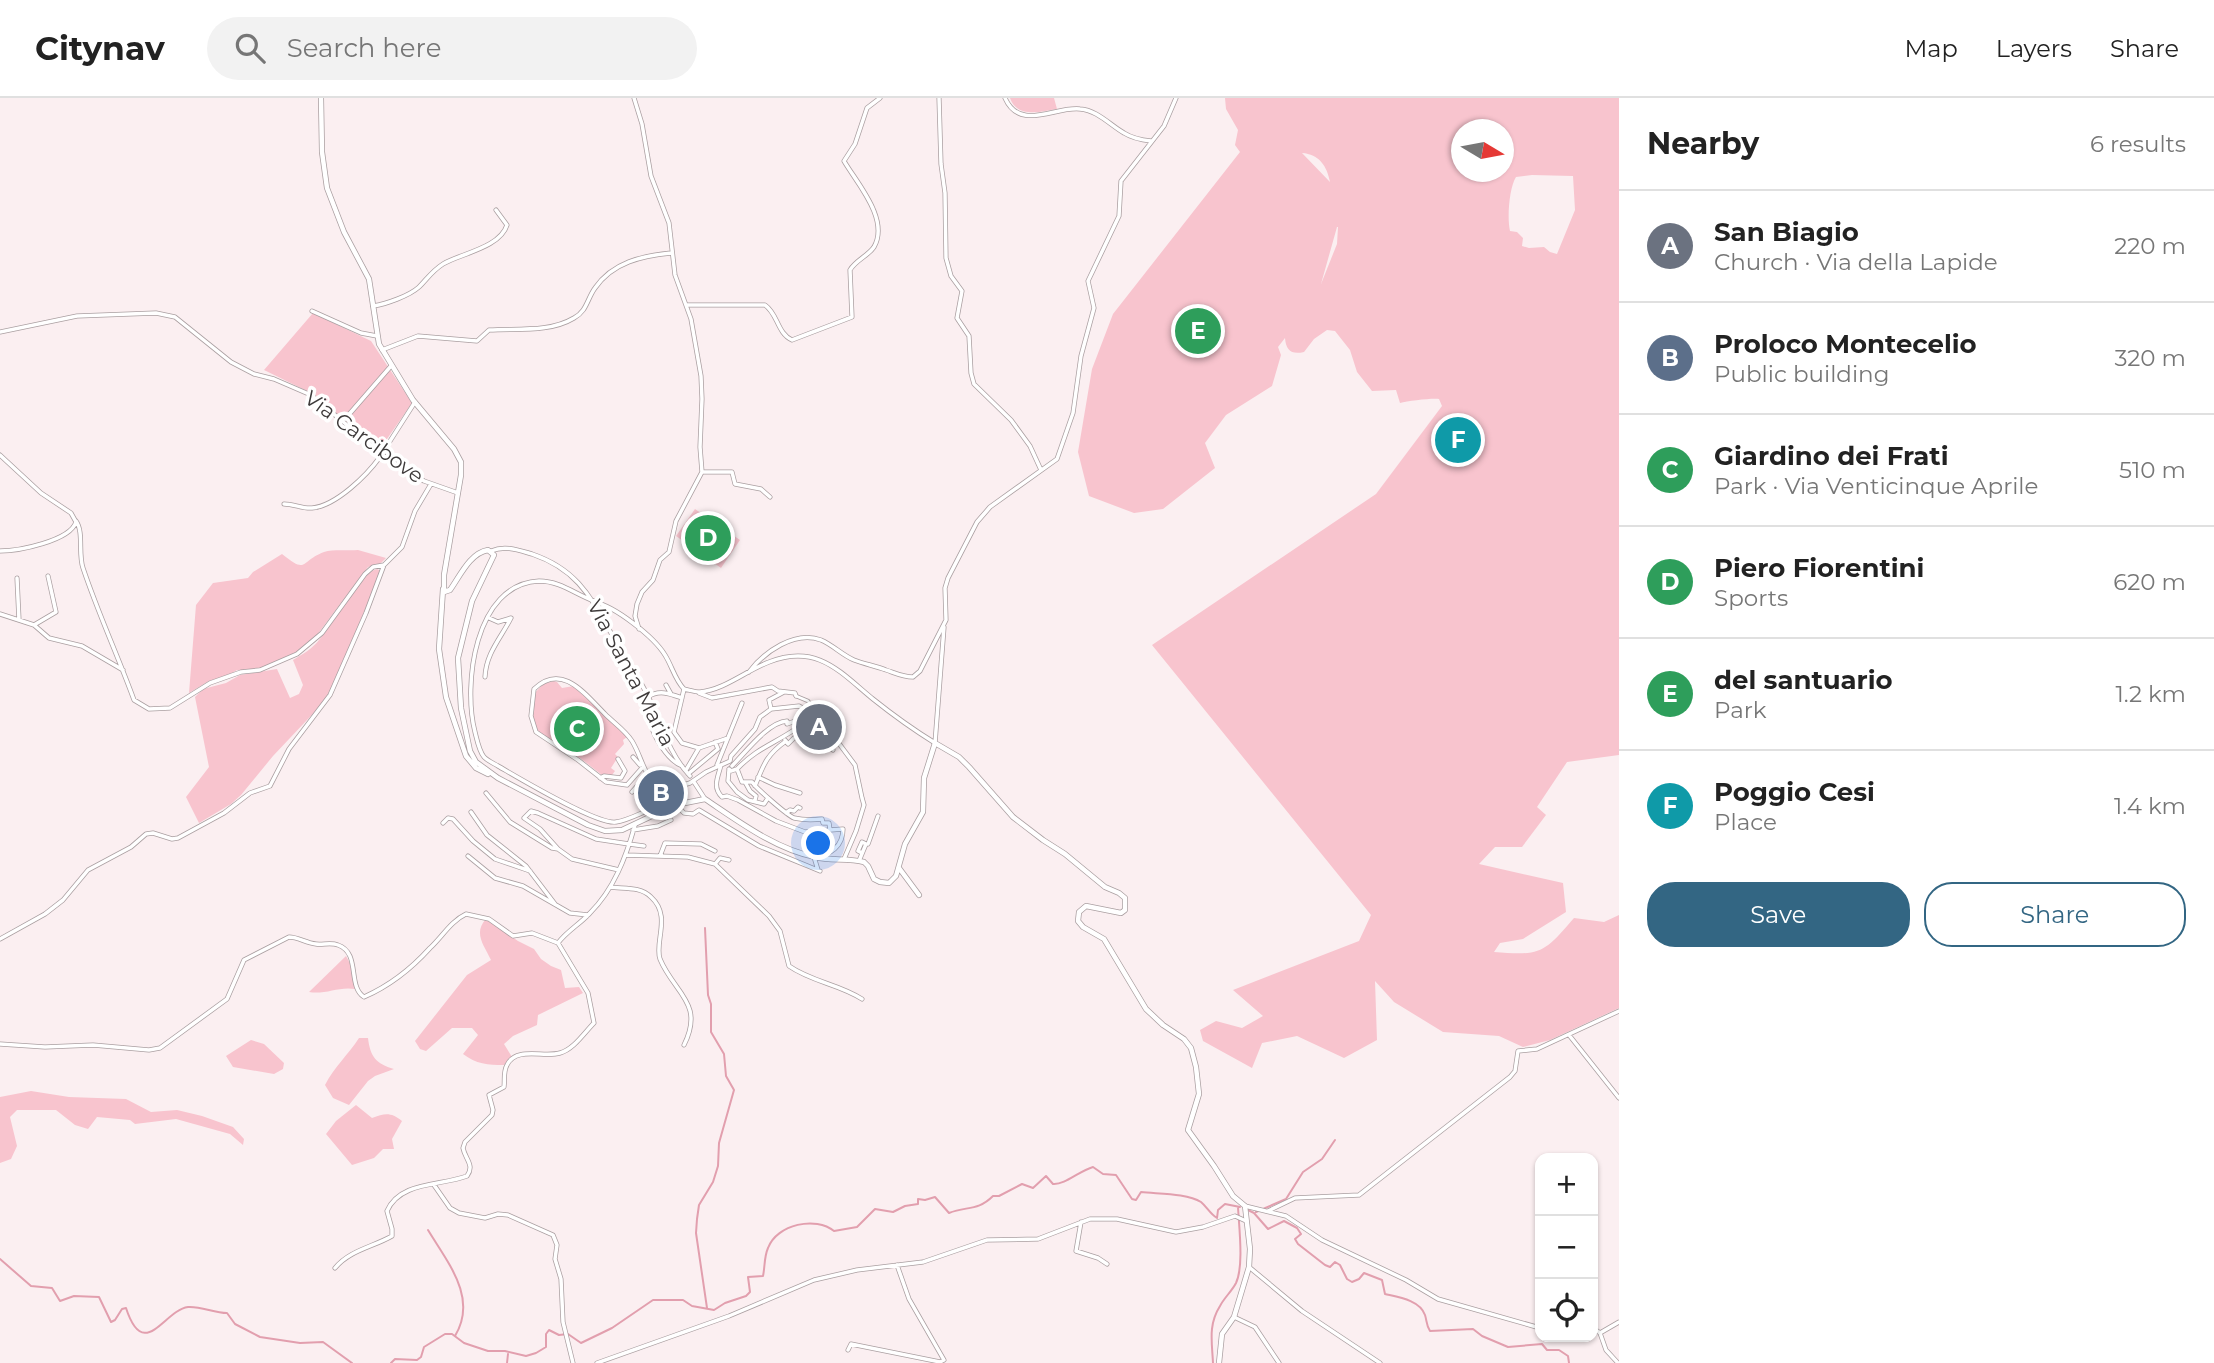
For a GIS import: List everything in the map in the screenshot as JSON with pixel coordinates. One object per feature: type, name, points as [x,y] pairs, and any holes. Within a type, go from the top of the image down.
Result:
[{"type":"street","points":[[321,98],[322,155],[327,188],[344,232],[368,277],[377,337],[391,366],[415,402],[458,455],[461,472],[443,588],[439,649],[446,698],[467,759],[481,771],[597,829],[616,831],[678,805],[705,799],[752,830],[788,848],[814,857],[859,860],[868,865],[873,878],[880,883],[894,880],[905,844],[923,812],[924,778],[935,743],[944,624]]},
{"type":"street","points":[[634,98],[642,124],[651,178],[669,224],[675,276],[691,320],[701,376],[702,472],[676,521],[669,552],[660,560],[653,581],[642,592],[634,614],[639,629]]},
{"type":"street","points":[[686,304],[765,305],[771,309],[783,334],[792,340],[852,317],[850,270],[874,247],[877,230],[868,197],[844,162],[855,144],[867,108],[880,98]]},
{"type":"street","points":[[939,98],[941,164],[946,196],[946,258],[951,276],[962,290],[958,320],[969,338],[971,378],[977,389],[1013,422],[1030,446],[1041,470]]},
{"type":"street","points":[[1005,98],[1015,111],[1029,116],[1071,109],[1090,111],[1129,136],[1152,141]]},
{"type":"street","points":[[749,672],[779,646],[793,640],[811,638],[825,642],[856,661],[906,677],[913,677],[922,668],[947,614],[946,582],[977,522],[989,507],[1056,460],[1071,422],[1081,356],[1094,308],[1088,281],[1119,216],[1122,179],[1165,124],[1176,98]]},
{"type":"street","points":[[373,306],[415,289],[431,272],[444,264],[475,253],[505,231],[507,225],[496,210]]},
{"type":"street","points":[[382,350],[416,337],[477,341],[489,330],[506,331],[563,324],[586,309],[597,286],[622,264],[636,258],[671,253]]},
{"type":"street","points":[[312,311],[362,334],[377,337]]},
{"type":"street","name":"Via Carcibove","points":[[0,332],[77,316],[156,313],[175,317],[239,368],[311,395],[389,460],[431,485],[458,494]]},
{"type":"street","points":[[345,419],[391,366]]},
{"type":"street","points":[[284,504],[312,508],[328,503],[363,479],[415,402]]},
{"type":"street","points":[[0,455],[33,487],[71,513],[76,521],[80,528],[79,549],[82,565],[94,600],[136,703],[151,709],[174,706],[210,683],[240,673],[260,670],[303,650],[322,633],[365,574],[373,567],[384,565]]},
{"type":"street","points":[[702,472],[732,472],[736,484],[761,489],[770,497]]},
{"type":"street","points":[[0,939],[65,898],[88,870],[131,847],[147,834],[177,838],[224,813],[250,793],[269,787],[290,747],[330,695],[384,565],[402,548],[415,512],[431,485]]},
{"type":"street","points":[[0,551],[24,549],[58,537],[72,530],[76,521]]},
{"type":"street","name":"Via Santa Maria","points":[[491,551],[509,548],[550,561],[572,575],[594,601],[648,697],[662,733],[705,799]]},
{"type":"street","points":[[443,588],[444,592],[448,592],[476,556],[484,551],[491,551],[493,558],[478,586],[462,635],[457,677],[461,712],[472,755],[476,762],[493,775]]},
{"type":"street","points":[[34,625],[56,612],[48,576]]},
{"type":"street","points":[[17,578],[19,620]]},
{"type":"street","points":[[678,805],[662,805],[619,821],[605,822],[485,758],[472,721],[470,688],[474,653],[489,618],[504,596],[532,582],[558,584],[618,612],[660,648],[684,689],[674,732],[682,743],[699,748],[728,738]]},
{"type":"street","points":[[0,614],[34,625],[46,636],[85,648],[124,671]]},
{"type":"street","points":[[485,677],[492,649],[511,618],[498,622],[489,618]]},
{"type":"street","points":[[698,692],[737,679],[777,659],[799,656],[815,658],[844,673],[874,699],[959,757],[1013,817],[1105,887],[1125,898],[1125,910],[1121,913],[1086,906],[1079,912],[1078,921],[1104,939],[1146,1009],[1163,1025],[1177,1032],[1191,1048],[1199,1094],[1188,1130],[1233,1196],[1245,1206],[1286,1216],[1322,1240],[1406,1280],[1438,1299],[1535,1327]]},
{"type":"street","points":[[628,784],[606,782],[536,732],[530,706],[534,689],[555,678],[577,686],[631,740],[642,767]]},
{"type":"street","points":[[666,685],[671,694]]},
{"type":"street","points":[[684,689],[710,698],[772,687],[778,691],[795,693],[808,701],[855,765],[863,805],[844,859]]},
{"type":"street","points":[[771,709],[769,700],[785,691]]},
{"type":"street","points":[[745,692],[719,766],[717,791],[723,797],[737,800],[776,821],[805,832],[843,829],[842,839],[836,849],[814,857]]},
{"type":"street","points":[[648,697],[655,693],[682,698]]},
{"type":"street","points":[[768,798],[764,804],[748,800],[737,792],[728,781],[732,755],[755,729],[760,717],[771,709],[799,706],[821,719],[825,727],[822,733],[833,750],[799,721]]},
{"type":"street","points":[[690,777],[719,766],[730,765],[779,722],[787,721],[788,724],[799,721]]},
{"type":"street","points":[[755,786],[770,754],[796,729],[799,721]]},
{"type":"street","points":[[650,722],[667,754],[676,764],[682,766]]},
{"type":"street","points":[[785,740],[788,744],[794,738]]},
{"type":"street","points":[[730,765],[732,771],[737,769],[765,745],[785,740]]},
{"type":"street","points":[[715,743],[718,749]]},
{"type":"street","points":[[690,777],[699,748]]},
{"type":"street","points":[[749,748],[755,754]]},
{"type":"street","points":[[718,749],[724,751]]},
{"type":"street","points":[[633,757],[663,791],[676,788],[718,749]]},
{"type":"street","points":[[618,759],[625,771],[622,776]]},
{"type":"street","points":[[628,784],[642,767]]},
{"type":"street","points":[[737,769],[750,792],[756,796],[755,800]]},
{"type":"street","points":[[632,792],[648,774]]},
{"type":"street","points":[[600,778],[622,776],[627,779],[628,784]]},
{"type":"street","points":[[758,776],[800,793]]},
{"type":"street","points":[[745,782],[752,782],[761,794],[779,805],[786,813],[798,819],[822,819],[823,823],[829,823],[830,830]]},
{"type":"street","points":[[676,788],[678,805],[684,813],[693,814],[699,810],[704,812],[759,846],[819,870],[814,857]]},
{"type":"street","points":[[486,793],[510,822],[558,849]]},
{"type":"street","points":[[786,813],[800,808]]},
{"type":"street","points":[[471,812],[487,835],[524,863],[556,905]]},
{"type":"street","points":[[619,870],[572,859],[524,818],[528,813],[538,813],[596,839],[644,846]]},
{"type":"street","points":[[859,860],[878,816]]},
{"type":"street","points":[[443,823],[448,818],[455,820],[472,840],[495,859],[531,872]]},
{"type":"street","points":[[633,830],[653,827],[671,820]]},
{"type":"street","points":[[558,943],[588,915],[610,887],[626,855],[635,823]]},
{"type":"street","points":[[660,856],[665,843],[701,844],[715,851]]},
{"type":"street","points":[[626,855],[688,857],[715,864],[769,916],[780,931],[789,967],[810,979],[840,987],[862,999]]},
{"type":"street","points":[[468,856],[495,878],[523,886],[573,913],[588,915]]},
{"type":"street","points":[[715,864],[720,858],[729,860]]},
{"type":"street","points":[[898,867],[919,895]]},
{"type":"street","points":[[610,887],[639,890],[650,896],[657,907],[662,925],[660,957],[671,980],[687,999],[692,1017],[690,1032],[684,1045]]},
{"type":"street","points":[[0,1044],[91,1044],[149,1050],[160,1048],[226,1001],[232,993],[244,960],[289,937],[313,944],[334,944],[344,948],[351,960],[357,990],[364,997],[396,979],[466,914],[489,919],[513,936],[532,933],[558,943],[588,993],[594,1023],[561,1053],[527,1054],[511,1060],[505,1069],[504,1087],[490,1093],[488,1097],[493,1108],[492,1115],[465,1142],[463,1148],[470,1164],[469,1174],[464,1178],[420,1186],[399,1196],[387,1211],[392,1236],[343,1259],[335,1268]]},
{"type":"street","points":[[1268,1211],[1295,1198],[1359,1195],[1510,1077],[1515,1071],[1518,1051],[1537,1049],[1619,1011]]},
{"type":"street","points":[[1569,1035],[1619,1098]]},
{"type":"street","points":[[434,1185],[450,1208],[459,1213],[485,1218],[498,1214],[508,1215],[552,1235],[557,1245],[555,1259],[561,1279],[563,1322],[573,1363]]},
{"type":"street","points":[[597,1363],[729,1316],[814,1280],[858,1270],[923,1262],[987,1240],[1038,1239],[1081,1222],[1117,1219],[1176,1231],[1203,1227],[1234,1216],[1245,1206]]},
{"type":"street","points":[[1219,1363],[1223,1334],[1234,1317],[1249,1267],[1250,1249],[1245,1206]]},
{"type":"street","points":[[1234,1216],[1246,1221]]},
{"type":"street","points":[[1081,1222],[1076,1251],[1107,1264]]},
{"type":"street","points":[[848,1350],[851,1344],[940,1362],[944,1360],[909,1299],[897,1265]]},
{"type":"street","points":[[1249,1267],[1302,1311],[1380,1363]]},
{"type":"street","points":[[1234,1317],[1255,1327],[1279,1363]]},
{"type":"street","points":[[1618,1363],[1606,1350],[1600,1333],[1619,1322]]},
{"type":"shaded area","points":[[1010,98],[1054,98],[1057,109],[1023,111],[1013,104]]},
{"type":"shaded area","points":[[1225,98],[1619,98],[1619,755],[1567,762],[1537,807],[1546,815],[1522,847],[1495,847],[1479,864],[1563,883],[1566,912],[1523,939],[1500,943],[1494,952],[1522,953],[1540,950],[1555,939],[1574,918],[1604,922],[1619,915],[1619,1008],[1550,1040],[1523,1047],[1499,1036],[1443,1032],[1394,1002],[1375,981],[1377,1040],[1344,1058],[1297,1036],[1262,1043],[1252,1068],[1203,1041],[1200,1030],[1216,1021],[1242,1028],[1263,1016],[1233,990],[1359,941],[1371,915],[1152,645],[1376,494],[1442,406],[1439,399],[1400,403],[1396,390],[1372,391],[1357,372],[1350,350],[1335,331],[1327,330],[1314,339],[1304,352],[1299,353],[1290,351],[1285,338],[1278,347],[1281,355],[1272,386],[1226,415],[1205,443],[1215,468],[1163,509],[1134,513],[1089,496],[1078,452],[1092,369],[1113,314],[1240,152],[1235,145],[1238,130],[1226,109]],"holes":[[[1302,153],[1318,158],[1327,171],[1330,182]],[[1573,176],[1575,210],[1557,254],[1544,247],[1522,246],[1523,238],[1517,232],[1510,231],[1509,204],[1516,177]],[[1337,227],[1337,244],[1321,284]]]},
{"type":"shaded area","points":[[313,313],[371,341],[412,403],[380,449],[311,393],[264,370]]},
{"type":"shaded area","points":[[695,509],[740,540],[721,568],[676,536]]},
{"type":"shaded area","points":[[358,550],[386,558],[380,564],[368,567],[317,635],[286,659],[255,670],[237,670],[222,679],[209,681],[189,693],[196,605],[213,583],[248,578],[282,554],[300,565],[324,552]]},
{"type":"shaded area","points":[[377,569],[381,571],[339,673],[324,702],[241,795],[199,823],[186,797],[209,767],[195,697],[203,689],[226,683],[240,675],[277,669],[290,698],[299,694],[303,685],[293,660],[316,643],[354,589]]},
{"type":"shaded area","points":[[554,681],[562,688],[574,686],[627,737],[615,754],[618,757],[611,768],[615,771],[612,775],[602,775],[539,733],[533,720],[534,694],[543,684]]},
{"type":"shaded area","points":[[486,919],[534,949],[541,959],[551,966],[561,970],[565,988],[579,987],[583,993],[538,1015],[537,1025],[513,1036],[504,1044],[512,1057],[504,1065],[482,1063],[463,1054],[478,1035],[472,1028],[452,1028],[426,1051],[420,1049],[415,1041],[467,975],[491,960],[480,934]]},
{"type":"shaded area","points":[[346,956],[352,967],[355,989],[309,992]]},
{"type":"shaded area","points":[[359,1038],[368,1038],[375,1058],[394,1069],[368,1081],[349,1105],[333,1098],[325,1085]]},
{"type":"shaded area","points":[[251,1040],[264,1044],[284,1063],[283,1069],[274,1074],[233,1067],[226,1056]]},
{"type":"shaded area","points":[[31,1091],[69,1097],[126,1099],[151,1112],[177,1110],[202,1116],[233,1127],[244,1139],[243,1145],[230,1134],[176,1119],[135,1124],[130,1120],[97,1117],[88,1129],[75,1125],[56,1110],[17,1110],[10,1117],[17,1146],[11,1159],[0,1163],[0,1097]]},
{"type":"shaded area","points":[[356,1105],[372,1118],[388,1114],[402,1121],[392,1139],[394,1149],[383,1149],[374,1158],[352,1165],[326,1134],[336,1121]]},
{"type":"waterway","points":[[705,928],[711,1032],[724,1054],[726,1076],[734,1090],[719,1143],[718,1166],[713,1182],[699,1205],[697,1219],[696,1233],[707,1308]]},
{"type":"waterway","points":[[1256,1212],[1286,1199],[1303,1172],[1322,1159],[1335,1140]]},
{"type":"waterway","points":[[391,1363],[395,1359],[417,1360],[424,1347],[445,1334],[452,1334],[464,1343],[488,1351],[505,1351],[526,1356],[546,1347],[546,1334],[549,1330],[559,1335],[568,1334],[581,1343],[612,1328],[653,1300],[683,1300],[692,1306],[714,1310],[750,1292],[748,1277],[763,1276],[768,1248],[773,1240],[788,1228],[808,1223],[826,1226],[834,1231],[857,1227],[875,1209],[893,1212],[918,1204],[918,1199],[935,1197],[949,1213],[977,1206],[1022,1184],[1033,1188],[1046,1176],[1053,1184],[1058,1184],[1093,1167],[1103,1174],[1116,1175],[1132,1199],[1136,1200],[1141,1192],[1188,1197],[1201,1202],[1217,1218],[1218,1210],[1225,1204],[1240,1207]]},
{"type":"waterway","points":[[1213,1363],[1214,1320],[1236,1283],[1240,1267],[1238,1207]]},
{"type":"waterway","points":[[1248,1210],[1268,1229],[1284,1221],[1297,1228],[1301,1234],[1295,1239],[1298,1244],[1325,1265],[1330,1267],[1335,1262],[1340,1265],[1347,1279],[1352,1282],[1364,1273],[1382,1280],[1385,1294],[1408,1300],[1422,1310],[1430,1331],[1473,1329],[1482,1336],[1508,1347],[1542,1344],[1547,1350],[1559,1350],[1568,1356],[1569,1363]]},
{"type":"waterway","points":[[428,1230],[458,1281],[462,1294],[461,1322],[455,1336]]},
{"type":"waterway","points":[[0,1259],[31,1286],[52,1288],[60,1301],[74,1296],[99,1297],[111,1322],[126,1308],[133,1324],[140,1331],[147,1333],[155,1329],[179,1310],[198,1308],[227,1313],[235,1324],[260,1337],[300,1343],[323,1342],[352,1363]]},
{"type":"waterway","points":[[507,1363],[508,1354]]},
{"type":"place","name":"del santuario","points":[[1198,331]]},
{"type":"place","name":"Poggio Cesi","points":[[1458,440]]},
{"type":"place","name":"Piero Fiorentini","points":[[708,538]]},
{"type":"place","name":"San Biagio","points":[[819,727]]},
{"type":"place","name":"Giardino dei Frati","points":[[577,729]]},
{"type":"place","name":"Proloco Montecelio","points":[[661,793]]}]
